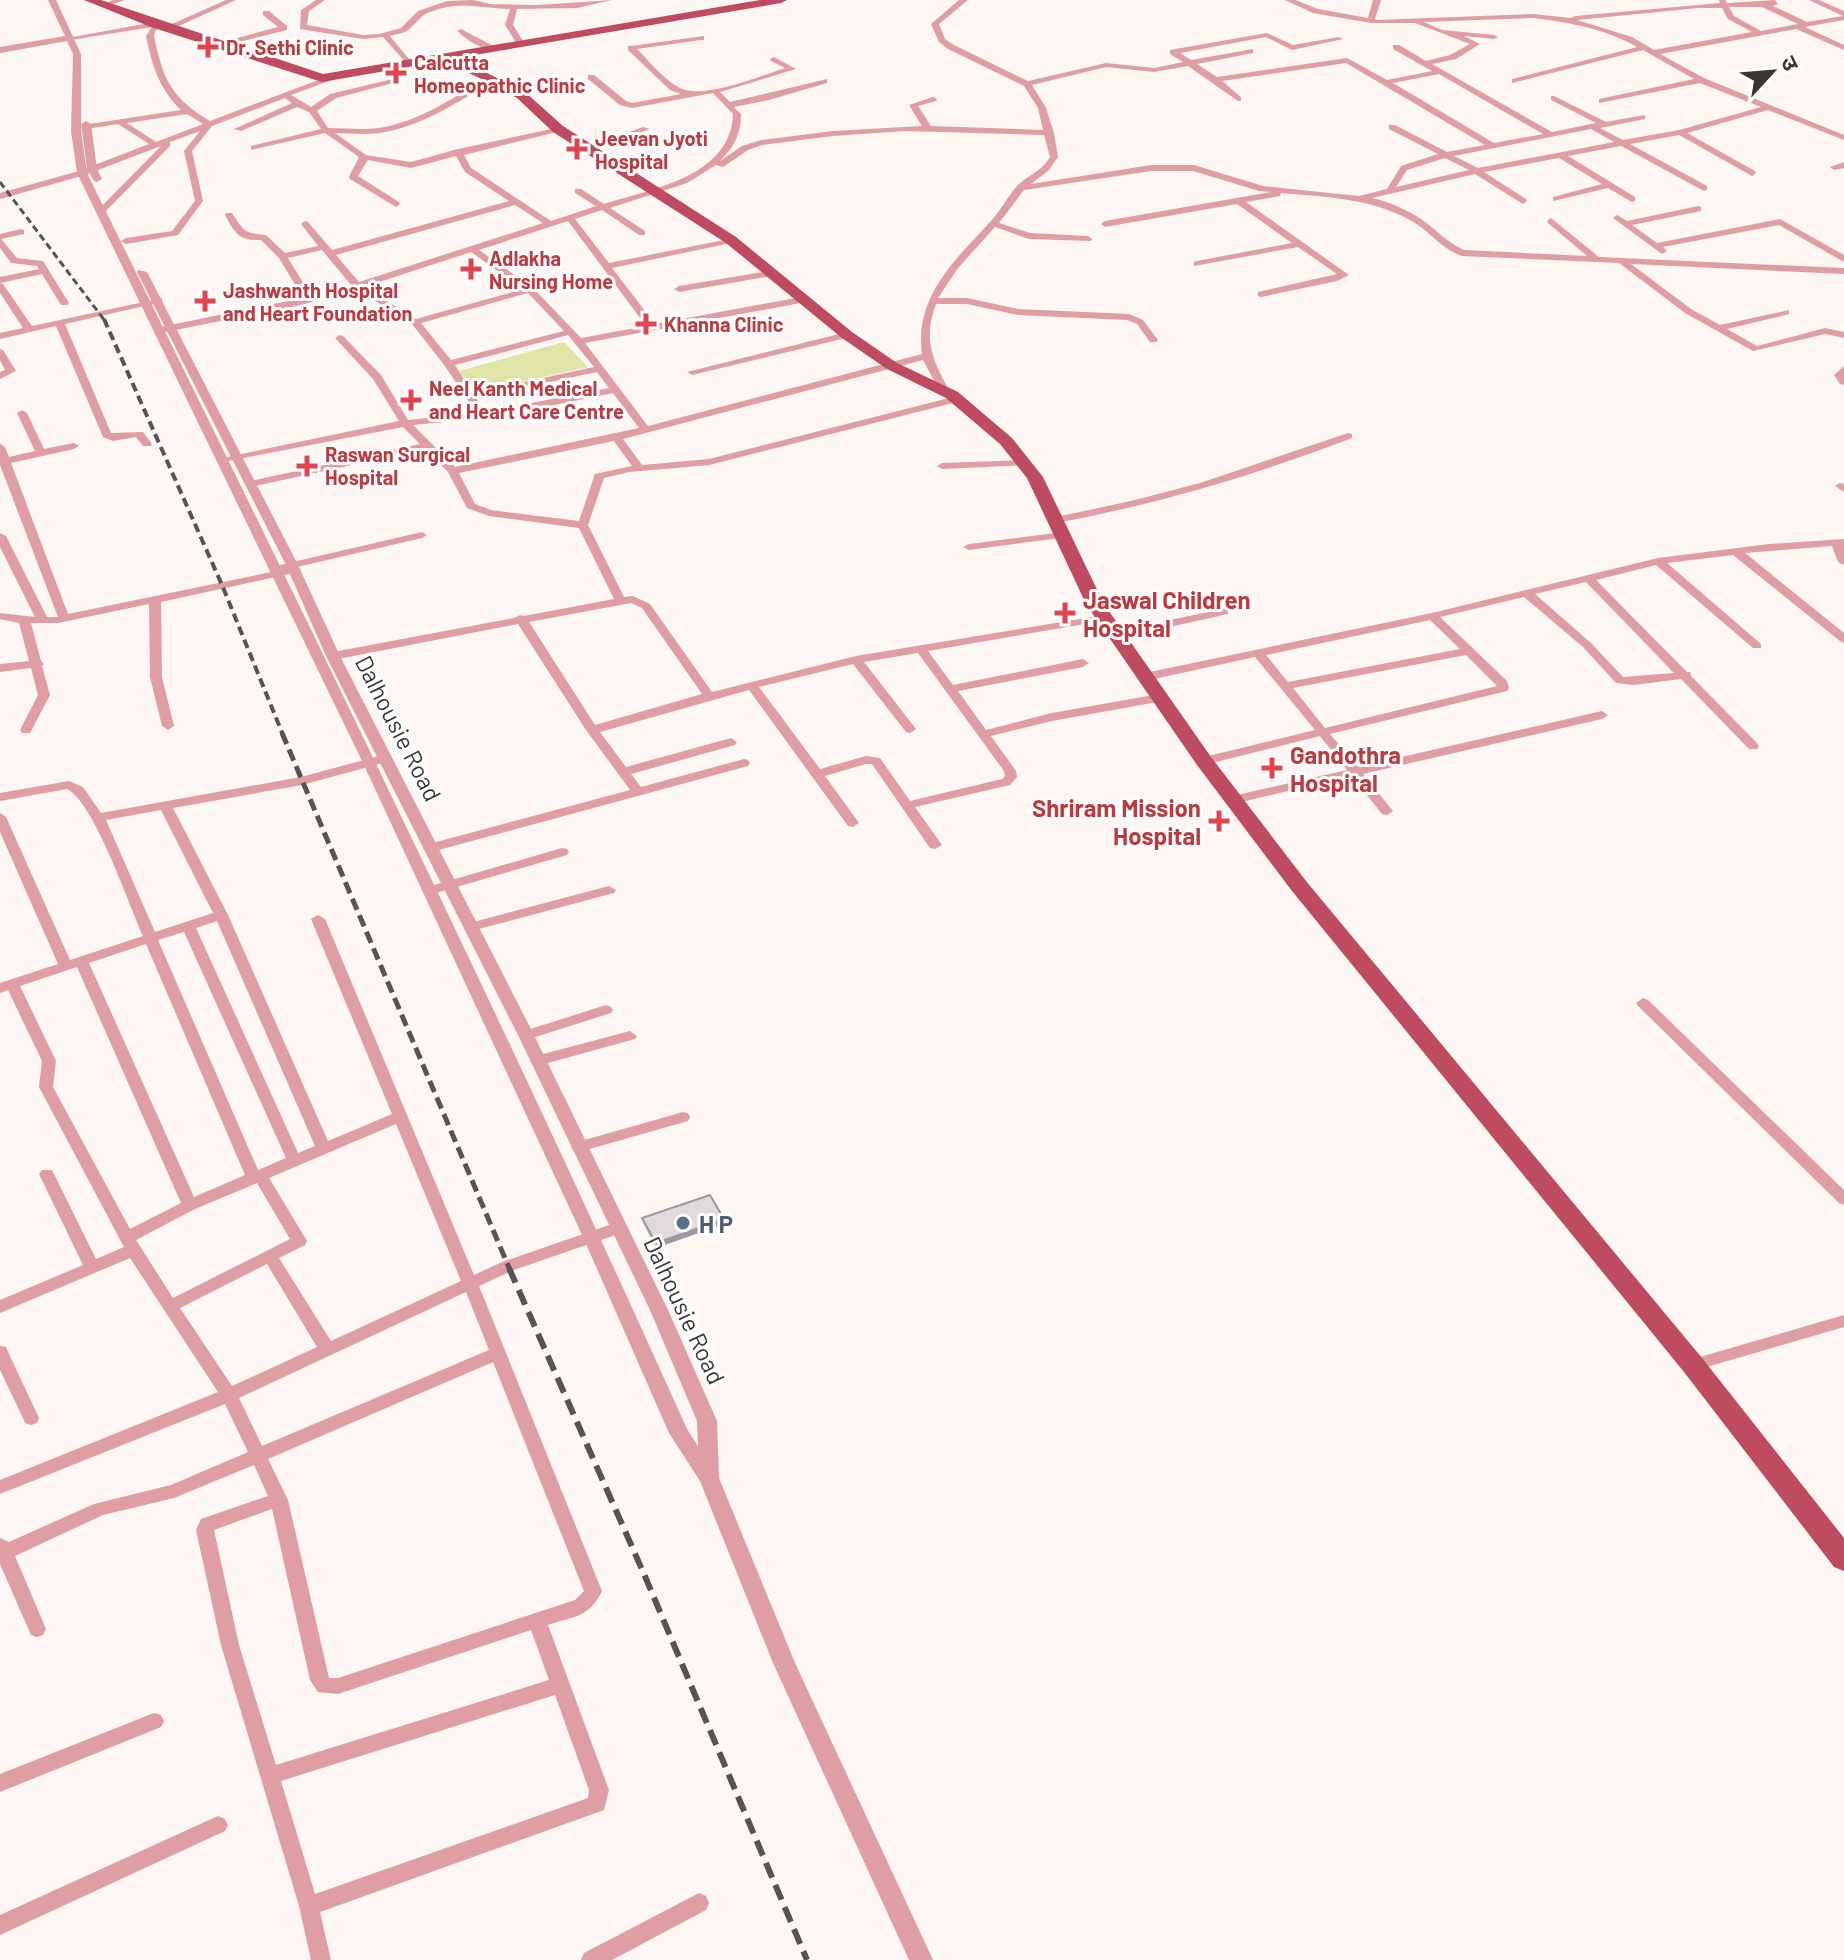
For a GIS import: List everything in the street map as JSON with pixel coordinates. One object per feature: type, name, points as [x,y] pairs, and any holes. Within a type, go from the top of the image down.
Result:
[{"type":"main road","points":[[105,2],[160,26],[329,78],[781,0]]},
{"type":"main road","points":[[444,57],[515,90],[558,129],[731,240],[847,335],[892,366],[950,395],[1006,441],[1026,463],[1104,618],[1233,800],[1299,886],[1693,1365],[1844,1559]]},
{"type":"street","name":"Dalhousie Road","points":[[55,0],[87,58],[76,131],[87,171],[152,301]]},
{"type":"street","points":[[209,124],[171,99],[157,70],[150,36],[152,30],[160,26],[232,0]]},
{"type":"street","points":[[302,25],[305,10],[321,0]]},
{"type":"street","points":[[222,45],[302,25],[363,37],[385,35],[404,30],[414,18],[428,9],[467,0],[514,7],[608,0]]},
{"type":"street","points":[[620,600],[583,525],[597,478],[610,472],[695,465],[729,458],[950,395],[927,356],[926,320],[932,301],[967,251],[994,224],[1020,188],[1053,162],[1054,151],[1037,96],[1027,84],[942,40],[935,24],[964,0]]},
{"type":"street","points":[[1289,0],[1322,12],[1371,21],[1533,16],[1566,19],[1724,3],[1768,2],[1802,26],[1844,48]]},
{"type":"street","points":[[1371,21],[1377,0]]},
{"type":"street","points":[[1813,0],[1844,16]]},
{"type":"street","points":[[1724,3],[1731,17],[1759,33]]},
{"type":"street","points":[[514,7],[509,25],[521,44]]},
{"type":"street","points":[[266,13],[284,28]]},
{"type":"street","points":[[1657,52],[1844,16]]},
{"type":"street","points":[[1566,19],[1646,47],[1701,80],[1844,138]]},
{"type":"street","points":[[1415,21],[1476,44],[1453,57],[1426,63]]},
{"type":"street","points":[[0,50],[160,26]]},
{"type":"street","points":[[461,31],[495,49]]},
{"type":"street","points":[[1449,33],[1494,37]]},
{"type":"street","points":[[385,35],[409,64]]},
{"type":"street","points":[[1238,99],[1173,51],[1267,35],[1292,48],[1339,39]]},
{"type":"street","points":[[687,94],[673,88],[631,48],[701,38]]},
{"type":"street","points":[[1396,47],[1551,135]]},
{"type":"street","points":[[1515,81],[1646,47]]},
{"type":"street","points":[[1027,84],[1106,65],[1143,70],[1191,64],[1250,51]]},
{"type":"street","points":[[591,77],[623,103],[632,106],[715,91],[792,69],[774,59]]},
{"type":"street","points":[[1216,80],[1343,59],[1388,82],[1492,145]]},
{"type":"street","points":[[1388,82],[1439,72]]},
{"type":"street","points":[[0,196],[87,171],[329,78]]},
{"type":"street","points":[[254,148],[326,130],[377,131],[403,125],[448,105],[490,79]]},
{"type":"street","points":[[312,110],[333,96],[394,80]]},
{"type":"street","points":[[1602,101],[1701,80]]},
{"type":"street","points":[[730,105],[824,81]]},
{"type":"street","name":"Dalhousie Road","points":[[83,90],[87,171]]},
{"type":"street","points":[[704,170],[733,141],[738,118],[715,91]]},
{"type":"street","points":[[286,95],[312,110],[326,130],[364,157],[411,165],[558,129]]},
{"type":"street","points":[[1554,98],[1604,124]]},
{"type":"street","points":[[927,127],[913,105],[933,99]]},
{"type":"street","points":[[238,129],[297,104]]},
{"type":"street","points":[[1360,198],[1477,171],[1680,132],[1771,107]]},
{"type":"street","points":[[86,127],[187,111]]},
{"type":"street","points":[[1391,189],[1404,168],[1444,155],[1642,117]]},
{"type":"street","points":[[120,122],[155,145]]},
{"type":"street","points":[[126,241],[175,233],[197,206],[199,197],[188,151],[209,124]]},
{"type":"street","points":[[165,329],[309,300],[474,250],[659,191],[761,143],[927,127],[1050,133]]},
{"type":"street","points":[[1392,127],[1477,171],[1523,201]]},
{"type":"street","points":[[1593,127],[1704,188]]},
{"type":"street","points":[[586,149],[646,129]]},
{"type":"street","points":[[1680,132],[1752,173]]},
{"type":"street","points":[[104,207],[173,138]]},
{"type":"street","points":[[1516,141],[1545,158]]},
{"type":"street","points":[[458,152],[468,170],[552,225]]},
{"type":"street","points":[[1561,155],[1632,199]]},
{"type":"street","points":[[364,157],[353,177],[396,204]]},
{"type":"street","points":[[1020,188],[1181,167],[1285,192],[1360,198],[1406,213],[1462,253],[1844,271]]},
{"type":"street","points":[[1556,199],[1609,185]]},
{"type":"street","points":[[578,191],[642,233]]},
{"type":"street","points":[[1105,224],[1285,192]]},
{"type":"street","points":[[283,256],[327,250],[515,202]]},
{"type":"street","points":[[1240,202],[1344,275],[1261,294]]},
{"type":"street","name":"Dalhousie Road","points":[[104,207],[126,241],[165,329],[230,459],[526,1035],[659,1310],[707,1421],[709,1478]]},
{"type":"street","points":[[1678,263],[1621,221],[1698,209]]},
{"type":"street","points":[[229,215],[237,229],[249,238],[263,237],[283,256],[309,300]]},
{"type":"street","points":[[571,219],[652,327]]},
{"type":"street","points":[[1551,221],[1596,259]]},
{"type":"street","points":[[1656,246],[1780,222],[1844,259]]},
{"type":"street","points":[[305,224],[357,286],[415,322],[449,364],[483,416]]},
{"type":"street","points":[[994,224],[1036,237],[1088,239]]},
{"type":"street","points":[[21,232],[0,240],[14,261],[38,262],[64,303]]},
{"type":"street","points":[[608,266],[731,240]]},
{"type":"street","points":[[1197,264],[1301,244]]},
{"type":"street","points":[[474,250],[530,290],[579,341],[646,430]]},
{"type":"street","points":[[1622,261],[1688,311],[1758,349],[1825,331],[1844,335]]},
{"type":"street","points":[[0,280],[44,271]]},
{"type":"street","points":[[679,289],[774,273]]},
{"type":"street","points":[[0,286],[29,329]]},
{"type":"street","points":[[415,322],[530,290]]},
{"type":"street","points":[[579,341],[806,299]]},
{"type":"street","points":[[0,336],[152,301]]},
{"type":"street","points":[[932,301],[967,301],[1018,312],[1129,317],[1140,322],[1153,340]]},
{"type":"street","points":[[1718,328],[1786,312]]},
{"type":"street","points":[[59,322],[107,435],[113,438],[139,434],[147,444]]},
{"type":"street","points":[[449,364],[570,332]]},
{"type":"street","points":[[692,372],[847,335]]},
{"type":"street","points":[[340,338],[377,377],[405,423],[453,471],[468,504],[479,511],[583,525]]},
{"type":"street","points":[[0,352],[11,371],[0,376]]},
{"type":"street","points":[[453,471],[646,430],[927,356]]},
{"type":"street","points":[[471,396],[599,369]]},
{"type":"street","points":[[1844,369],[1839,375],[1844,382]]},
{"type":"street","points":[[230,459],[405,423],[483,416],[615,390]]},
{"type":"street","points":[[22,413],[41,453]]},
{"type":"street","points":[[969,547],[1059,527],[1210,485],[1348,436]]},
{"type":"street","points":[[617,437],[639,468]]},
{"type":"street","points":[[251,484],[427,445]]},
{"type":"street","points":[[3,461],[74,446]]},
{"type":"street","points":[[0,447],[64,618]]},
{"type":"street","name":"Dalhousie Road","points":[[230,459],[251,484],[370,763],[592,1237],[679,1433],[709,1478],[784,1663],[921,1960]]},
{"type":"street","points":[[942,466],[1026,463]]},
{"type":"street","points":[[0,616],[43,621],[64,618],[155,600],[422,535]]},
{"type":"street","points":[[0,536],[5,560],[43,621]]},
{"type":"street","points":[[1145,677],[1432,616],[1658,561],[1840,543],[1844,562]]},
{"type":"street","points":[[1735,551],[1843,637]]},
{"type":"street","points":[[1658,561],[1757,646]]},
{"type":"street","points":[[1589,579],[1753,746]]},
{"type":"street","points":[[1526,593],[1587,645],[1620,680],[1686,675]]},
{"type":"street","points":[[155,600],[156,677],[168,726]]},
{"type":"street","points":[[333,656],[520,618],[620,600],[638,600],[646,606],[709,696]]},
{"type":"street","points":[[1115,635],[1224,612]]},
{"type":"street","points":[[1204,761],[1503,688],[1503,684],[1432,616]]},
{"type":"street","points":[[520,618],[592,730],[637,791]]},
{"type":"street","points":[[592,730],[709,696],[856,660],[1104,618]]},
{"type":"street","points":[[24,620],[44,695],[26,730]]},
{"type":"street","points":[[908,805],[1009,780],[1010,771],[920,648]]},
{"type":"street","points":[[1286,686],[1469,651]]},
{"type":"street","points":[[1258,653],[1387,811]]},
{"type":"street","points":[[856,660],[910,729]]},
{"type":"street","points":[[950,689],[1083,663]]},
{"type":"street","points":[[0,668],[38,664]]},
{"type":"street","points":[[751,685],[853,823]]},
{"type":"street","points":[[983,734],[1052,717],[1159,698]]},
{"type":"street","points":[[1233,800],[1602,715]]},
{"type":"street","points":[[622,772],[731,742]]},
{"type":"street","points":[[98,817],[302,781],[386,758]]},
{"type":"street","points":[[817,774],[874,760],[935,845]]},
{"type":"street","points":[[430,848],[744,763]]},
{"type":"street","points":[[0,797],[69,785],[79,790],[98,817],[257,1176],[299,1237],[294,1246],[171,1306]]},
{"type":"street","points":[[166,807],[221,915],[323,1147]]},
{"type":"street","points":[[0,817],[190,1205]]},
{"type":"street","points":[[429,891],[562,852]]},
{"type":"street","points":[[471,927],[609,890]]},
{"type":"street","points":[[221,915],[6,986],[49,1061],[46,1087],[130,1244],[229,1395],[279,1500],[319,1680],[325,1686],[338,1686],[581,1606],[593,1591],[470,1283],[398,1117],[318,919]]},
{"type":"street","points":[[188,926],[294,1160]]},
{"type":"street","points":[[1643,1003],[1844,1199]]},
{"type":"street","points":[[526,1035],[606,1010]]},
{"type":"street","points":[[537,1061],[630,1036]]},
{"type":"street","points":[[0,1306],[92,1268],[190,1205],[398,1117]]},
{"type":"street","points":[[579,1147],[683,1117]]},
{"type":"street","points":[[47,1174],[92,1268]]},
{"type":"street","points":[[0,1487],[229,1395],[470,1283],[618,1228]]},
{"type":"street","points":[[270,1256],[327,1349]]},
{"type":"street","points":[[1693,1365],[1844,1321]]},
{"type":"street","points":[[0,1352],[31,1418]]},
{"type":"street","points":[[37,1629],[2,1548],[100,1509],[174,1491],[498,1353]]},
{"type":"street","points":[[279,1500],[217,1519],[205,1527],[230,1645],[309,1906],[321,1960]]},
{"type":"street","points":[[309,1906],[597,1804],[599,1790],[537,1621]]},
{"type":"street","points":[[268,1776],[560,1685]]},
{"type":"street","points":[[0,1783],[154,1721]]},
{"type":"street","points":[[0,1925],[218,1825]]},
{"type":"street","points":[[591,1960],[699,1903]]},
{"type":"green space","points":[[564,342],[588,367],[477,392],[459,371]]},
{"type":"building","name":"H P","points":[[710,1195],[724,1219],[656,1243],[642,1218]]},
{"type":"railway","points":[[0,182],[105,321]]},
{"type":"railway","points":[[105,321],[222,585],[283,735]]},
{"type":"railway","points":[[282,733],[510,1270]]},
{"type":"railway","points":[[509,1268],[644,1574],[807,1960]]},
{"type":"place","name":"Dr. Sethi Clinic","points":[[208,47]]},
{"type":"place","name":"Calcutta Homeopathic Clinic","points":[[396,73]]},
{"type":"place","name":"Jeevan Jyoti Hospital","points":[[577,149]]},
{"type":"place","name":"Adlakha Nursing Home","points":[[471,269]]},
{"type":"place","name":"Jashwanth Hospital and Heart Foundation","points":[[205,301]]},
{"type":"place","name":"Khanna Clinic","points":[[646,324]]},
{"type":"place","name":"Neel Kanth Medical and Heart Care Centre","points":[[411,400]]},
{"type":"place","name":"Raswan Surgical Hospital","points":[[307,466]]},
{"type":"place","name":"Jaswal Children Hospital","points":[[1065,613]]},
{"type":"place","name":"Gandothra Hospital","points":[[1272,768]]},
{"type":"place","name":"Shriram Mission Hospital","points":[[1219,821]]},
{"type":"place","name":"H P","points":[[683,1223]]}]
